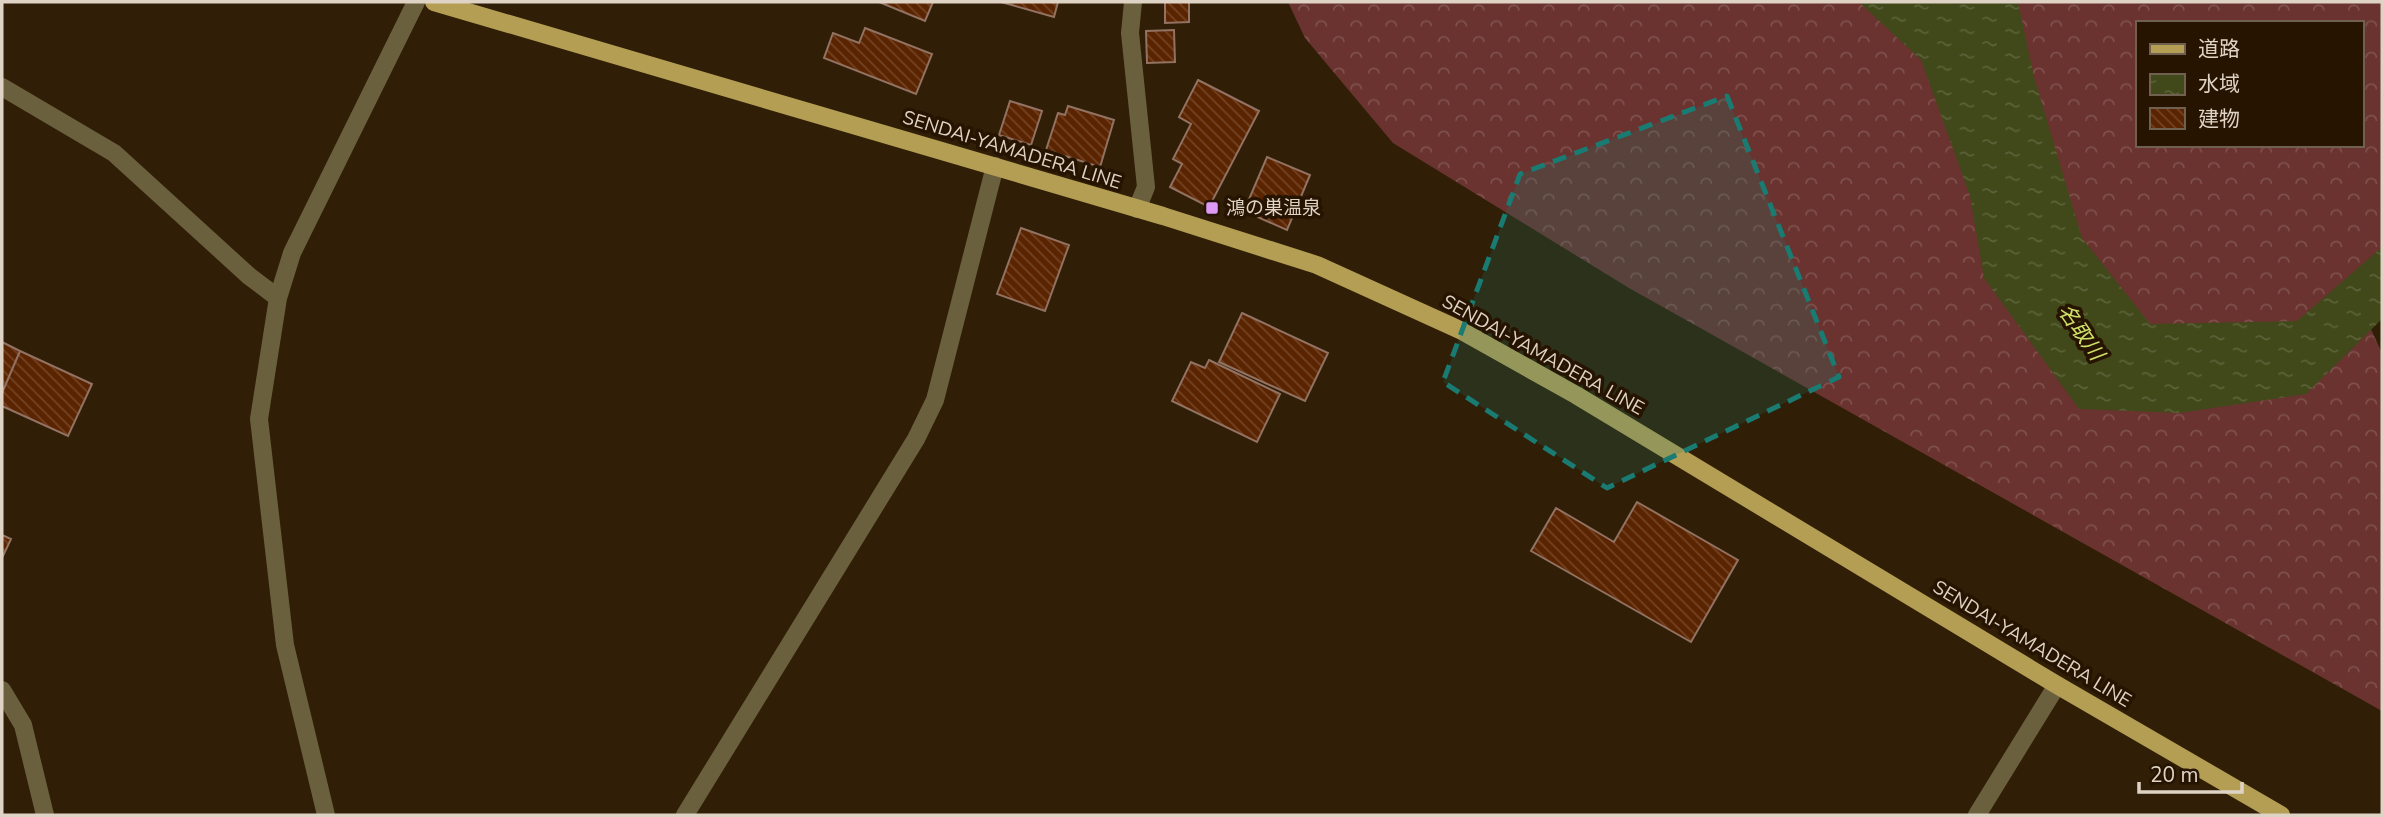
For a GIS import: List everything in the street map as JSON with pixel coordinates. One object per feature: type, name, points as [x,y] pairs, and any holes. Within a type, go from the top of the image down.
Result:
[{"type":"main road","name":"SENDAI-YAMADERA LINE","points":[[434,2],[995,166],[1317,265],[1460,330],[1576,395],[2057,685],[2281,815]]},
{"type":"street","points":[[326,815],[285,645],[259,419],[278,298],[292,253],[416,2]]},
{"type":"street","points":[[1133,2],[1130,33],[1146,187],[1137,209]]},
{"type":"street","points":[[2,87],[114,153],[248,276],[278,298]]},
{"type":"street","points":[[685,815],[916,439],[935,400],[995,166]]},
{"type":"street","points":[[1977,815],[2057,685]]},
{"type":"street","points":[[2,690],[23,725],[46,815]]},
{"type":"highlighted area","points":[[1727,96],[1839,377],[1607,488],[1443,382],[1520,174]]},
{"type":"green space","points":[[1288,2],[2382,2],[2382,257],[2369,325],[2382,353],[2382,711],[1629,288],[1393,143],[1305,38]]},
{"type":"water","name":"名取川","points":[[1859,2],[2018,2],[2034,77],[2082,238],[2150,324],[2297,321],[2382,247],[2382,319],[2306,394],[2179,413],[2079,409],[1984,278],[1970,196],[1921,60]]},
{"type":"building","points":[[879,2],[933,2],[925,21]]},
{"type":"building","points":[[1001,2],[1058,2],[1054,17]]},
{"type":"building","points":[[1165,2],[1189,2],[1189,22],[1165,23]]},
{"type":"building","points":[[865,28],[932,54],[916,94],[824,58],[833,33],[859,43]]},
{"type":"building","points":[[1174,30],[1175,62],[1147,63],[1146,31]]},
{"type":"building","points":[[1198,80],[1259,111],[1209,207],[1170,187],[1182,164],[1173,159],[1191,124],[1179,117]]},
{"type":"building","points":[[1010,101],[1042,111],[1031,145],[999,135]]},
{"type":"building","points":[[1068,106],[1114,120],[1100,167],[1046,150],[1058,113],[1065,115]]},
{"type":"building","points":[[1267,157],[1310,175],[1287,230],[1244,211]]},
{"type":"building","points":[[1021,228],[1069,245],[1045,311],[997,294]]},
{"type":"building","points":[[1242,313],[1328,353],[1305,401],[1219,362]]},
{"type":"building","points":[[2,342],[20,351],[2,393]]},
{"type":"building","points":[[20,351],[92,384],[68,436],[2,406],[2,393]]},
{"type":"building","points":[[1209,360],[1280,394],[1257,442],[1172,401],[1191,362],[1205,368]]},
{"type":"building","points":[[1637,502],[1738,560],[1691,642],[1531,551],[1556,508],[1614,542]]},
{"type":"building","points":[[2,535],[11,539],[2,558]]},
{"type":"place","name":"鴻の巣温泉","points":[[1212,208]]}]
